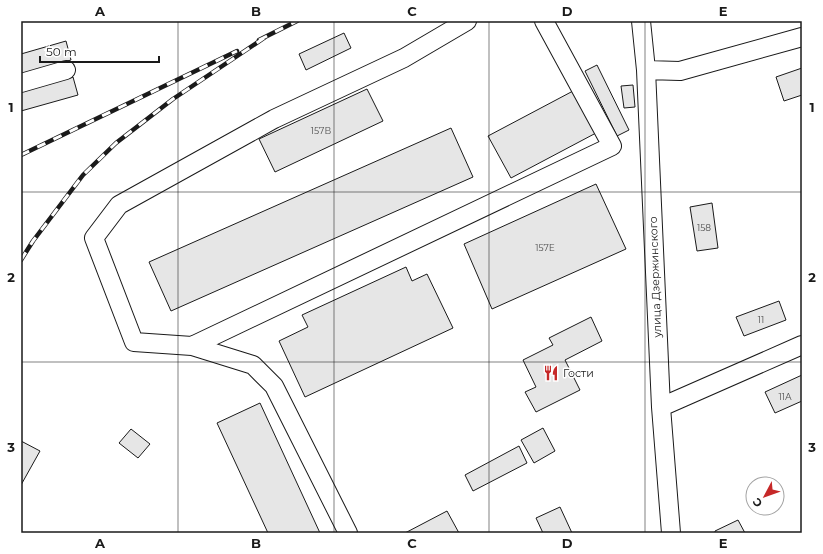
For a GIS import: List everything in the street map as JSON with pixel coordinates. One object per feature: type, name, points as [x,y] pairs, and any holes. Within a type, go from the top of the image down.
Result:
[{"type":"street","points":[[348,533],[274,386],[253,365],[192,346],[134,342],[94,238],[119,205],[274,119],[404,58],[467,21]]},
{"type":"street","points":[[192,346],[612,146],[544,21]]},
{"type":"street","name":"улица Дзержинского","points":[[640,21],[646,70],[661,408],[671,533]]},
{"type":"street","points":[[646,70],[680,71],[802,37]]},
{"type":"street","points":[[21,83],[66,70]]},
{"type":"street","points":[[661,408],[802,346]]},
{"type":"building","points":[[344,33],[351,48],[306,70],[299,54]]},
{"type":"building","points":[[66,41],[71,60],[21,74],[21,54]]},
{"type":"building","points":[[597,65],[629,130],[617,136],[585,71]]},
{"type":"building","points":[[802,68],[802,95],[784,101],[776,77]]},
{"type":"building","points":[[73,77],[78,95],[21,111],[21,92]]},
{"type":"building","points":[[633,85],[635,107],[624,108],[621,86]]},
{"type":"building","points":[[367,89],[383,121],[275,172],[259,139]]},
{"type":"building","points":[[573,91],[596,133],[511,178],[488,136]]},
{"type":"building","points":[[451,128],[473,177],[171,311],[149,262]]},
{"type":"building","points":[[596,184],[626,249],[492,309],[464,244]]},
{"type":"building","points":[[712,203],[718,248],[697,251],[690,207]]},
{"type":"building","points":[[406,267],[412,281],[427,274],[453,328],[305,397],[279,341],[308,327],[302,315]]},
{"type":"building","points":[[779,301],[786,320],[744,336],[736,317]]},
{"type":"building","name":"Гости","points":[[591,317],[602,341],[565,360],[580,390],[536,412],[525,392],[536,387],[523,360],[553,345],[549,338]]},
{"type":"building","points":[[802,375],[802,401],[775,413],[765,392]]},
{"type":"building","points":[[260,403],[320,533],[268,533],[217,423]]},
{"type":"building","points":[[543,428],[555,451],[534,463],[521,440]]},
{"type":"building","points":[[131,429],[150,444],[138,458],[119,443]]},
{"type":"building","points":[[21,441],[40,451],[21,485]]},
{"type":"building","points":[[519,446],[527,463],[473,491],[465,475]]},
{"type":"building","points":[[560,507],[572,533],[543,533],[536,518]]},
{"type":"building","points":[[447,511],[459,533],[405,533]]},
{"type":"building","points":[[738,520],[745,533],[715,533],[715,531]]},
{"type":"railway","points":[[259,40],[297,21]]},
{"type":"railway","points":[[21,260],[33,241],[83,175],[116,143],[173,99],[264,38]]},
{"type":"railway","points":[[21,155],[237,51]]},
{"type":"place","name":"Гости","points":[[551,373]]}]
